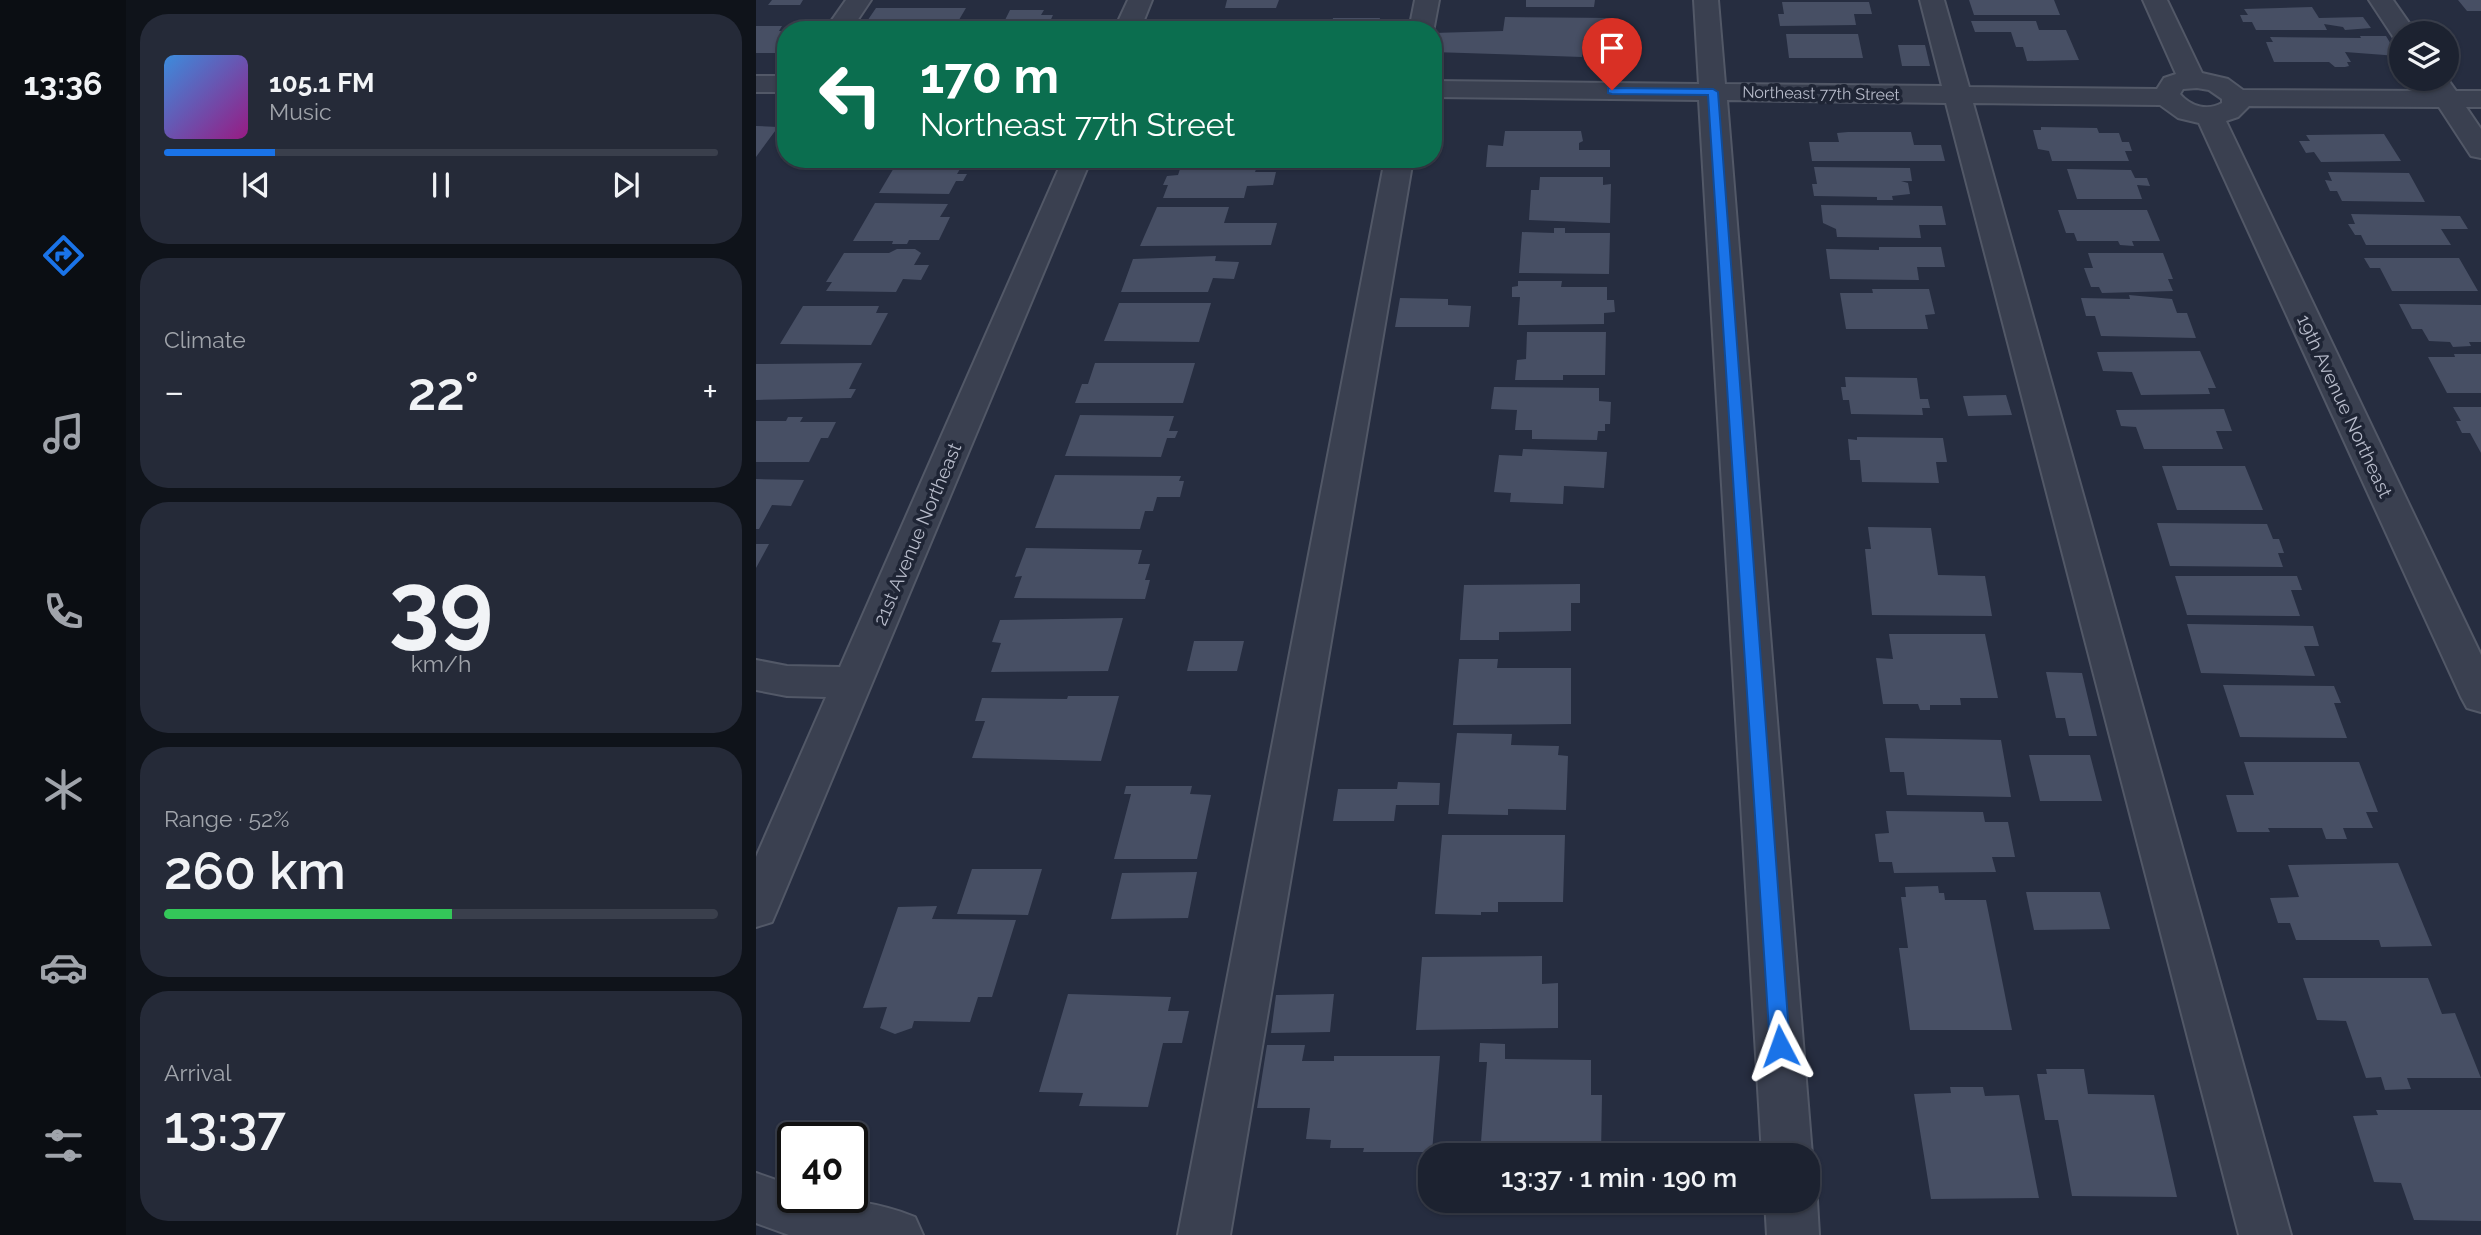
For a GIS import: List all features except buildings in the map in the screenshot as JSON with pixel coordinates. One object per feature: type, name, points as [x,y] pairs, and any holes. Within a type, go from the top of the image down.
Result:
[{"type":"street","points":[[844,21],[859,0]]},
{"type":"street","points":[[1131,21],[1140,0]]},
{"type":"street","points":[[1424,21],[1427,0]]},
{"type":"street","points":[[1706,0],[1786,1143]]},
{"type":"street","points":[[1932,0],[2265,1235]]},
{"type":"street","points":[[2155,0],[2192,80]]},
{"type":"street","points":[[2381,0],[2395,21]]},
{"type":"street","points":[[2222,106],[2226,88],[2216,84],[2192,80],[2173,84],[2168,89],[2168,97],[2182,110],[2415,91]]},
{"type":"street","points":[[756,84],[777,84]]},
{"type":"street","name":"Northeast 77th Street","points":[[1442,89],[2168,97]]},
{"type":"street","points":[[2442,91],[2481,150]]},
{"type":"street","points":[[2449,91],[2481,99]]},
{"type":"street","name":"19th Avenue Northeast","points":[[2222,106],[2481,697]]},
{"type":"street","name":"21st Avenue Northeast","points":[[756,908],[1073,168]]},
{"type":"street","points":[[1204,1235],[1397,168]]},
{"type":"street","points":[[756,675],[788,681],[853,682]]},
{"type":"street","points":[[756,1198],[810,1217],[897,1235]]},
{"type":"street","points":[[1792,1213],[1793,1235]]},
{"type":"route","points":[[1612,90],[1713,92],[1780,1046]]}]
